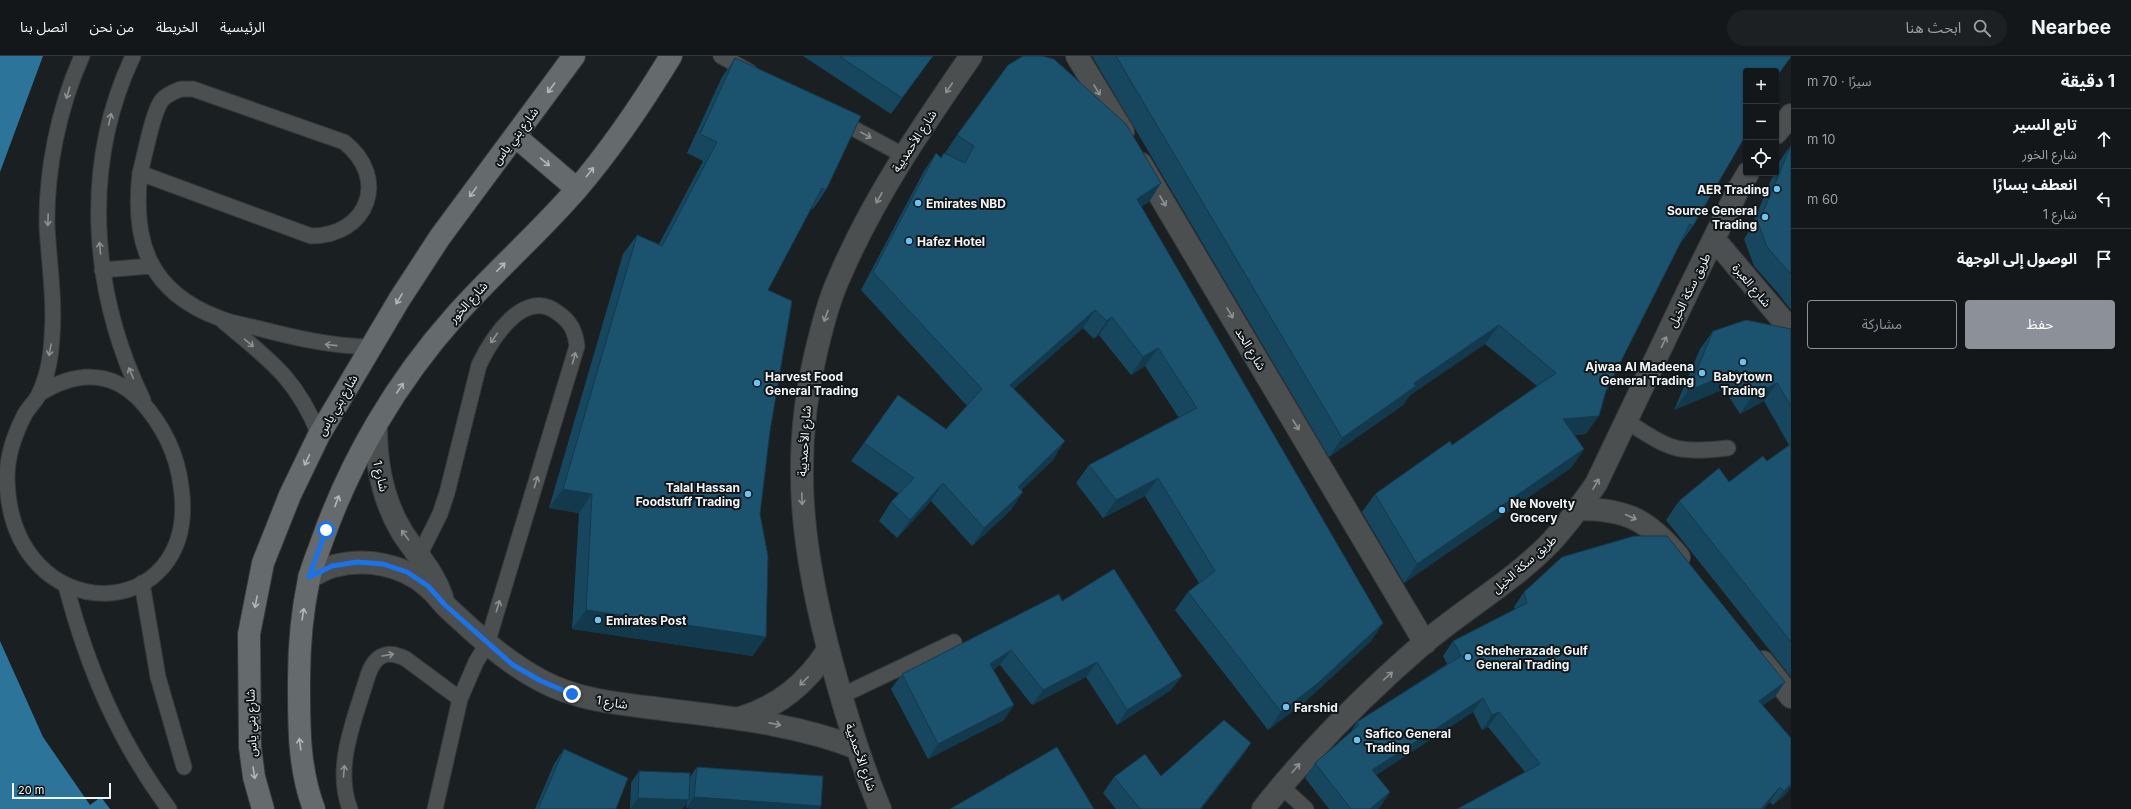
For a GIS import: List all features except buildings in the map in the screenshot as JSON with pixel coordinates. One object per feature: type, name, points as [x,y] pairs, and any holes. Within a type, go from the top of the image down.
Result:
[{"type":"main road","name":"شارع بني ياس","points":[[263,809],[254,777],[250,747],[249,634],[263,564],[290,495],[319,435],[370,347],[440,238],[574,56]]},
{"type":"main road","name":"شارع الخور","points":[[309,577],[340,495],[376,427],[400,388],[455,316],[577,189],[633,114],[671,56]]},
{"type":"main road","points":[[515,136],[577,189]]},
{"type":"main road","points":[[309,577],[299,643],[299,740],[309,797],[314,809]]},
{"type":"street","name":"شارع الأحمديية","points":[[880,809],[857,748],[841,696],[828,650],[808,558],[802,512],[800,464],[804,417],[815,355],[823,324],[838,279],[864,226],[903,155],[971,56]]},
{"type":"street","name":"شارع الحد","points":[[1077,56],[1424,643]]},
{"type":"street","points":[[1779,129],[1791,115]]},
{"type":"street","name":"طريق سكة الخيل","points":[[1263,809],[1324,737],[1356,705],[1424,643],[1521,569],[1550,544],[1579,509],[1596,484],[1714,239],[1746,176]]},
{"type":"street","name":"شارع العبرة","points":[[1714,239],[1791,330]]},
{"type":"street","name":"شارع 1","points":[[376,427],[376,454],[381,482],[387,501],[403,532],[420,554],[439,587],[445,605]]},
{"type":"street","points":[[1579,509],[1606,509],[1628,515],[1644,524],[1667,543],[1692,573]]},
{"type":"street","name":"شارع 1","points":[[309,577],[332,566],[357,562],[383,564],[407,572],[428,586],[445,605],[487,644],[513,665],[541,681],[572,694],[604,702],[737,718],[795,728],[857,748]]},
{"type":"street","points":[[1750,646],[1791,697]]},
{"type":"street","name":"شارع 1","points":[[737,718],[769,707],[784,698],[809,676],[828,650]]},
{"type":"lane","points":[[82,56],[63,110],[54,149],[49,188],[47,224],[53,320],[48,360],[39,394],[26,412],[16,432],[10,454],[7,476],[9,499],[14,521],[23,542],[35,561],[49,575],[66,586],[84,593],[104,594],[124,592],[142,583],[158,571],[171,556],[179,538],[182,518],[183,495],[179,471],[172,449],[147,408],[131,376],[118,341],[102,270],[98,206],[105,142],[121,80],[133,56]]},
{"type":"lane","points":[[721,56],[763,79]]},
{"type":"lane","points":[[140,173],[311,236],[326,236],[341,231],[354,222],[363,210],[368,195],[369,180],[365,165],[356,152],[344,142],[193,89],[181,89],[171,93],[162,100],[157,110],[140,173],[137,209],[139,229],[143,247],[151,266],[175,294],[190,304],[219,318],[320,344],[370,347]]},
{"type":"lane","points":[[826,113],[903,155]]},
{"type":"lane","points":[[102,270],[151,266]]},
{"type":"lane","points":[[420,554],[440,514],[479,365],[488,347],[499,332],[522,311],[533,307],[545,307],[556,311],[567,319],[575,332],[577,346],[487,644],[473,668],[460,699],[435,809]]},
{"type":"lane","points":[[219,318],[286,376],[311,414],[319,435]]},
{"type":"lane","points":[[39,394],[57,383],[76,377],[97,377],[116,383],[133,394],[147,408]]},
{"type":"lane","points":[[1626,420],[1666,446],[1678,450],[1699,451],[1728,448]]},
{"type":"lane","points":[[142,583],[158,677],[184,768]]},
{"type":"lane","points":[[66,586],[77,629],[92,671],[110,712],[130,751],[169,809]]},
{"type":"lane","points":[[841,696],[954,642]]},
{"type":"lane","points":[[350,809],[344,780],[346,756],[368,674],[371,665],[378,658],[387,654],[397,654],[460,699]]},
{"type":"lane","points":[[1281,786],[1306,809]]},
{"type":"water","points":[[0,56],[43,56],[0,172]]},
{"type":"water","points":[[0,641],[43,737],[90,805],[101,797],[110,809],[0,809]]},
{"type":"place","name":"AER Trading","points":[[1777,189]]},
{"type":"place","name":"Emirates NBD","points":[[918,203]]},
{"type":"place","name":"Source General Trading","points":[[1765,217]]},
{"type":"place","name":"Hafez Hotel","points":[[909,241]]},
{"type":"place","name":"Babytown Trading","points":[[1743,362]]},
{"type":"place","name":"Ajwaa Al Madeena General Trading","points":[[1702,373]]},
{"type":"place","name":"Harvest Food General Trading","points":[[757,383]]},
{"type":"place","name":"Talal Hassan Foodstuff Trading","points":[[748,494]]},
{"type":"place","name":"Ne Novelty Grocery","points":[[1502,510]]},
{"type":"place","name":"Emirates Post","points":[[598,620]]},
{"type":"place","name":"Scheherazade Gulf General Trading","points":[[1468,657]]},
{"type":"place","name":"Farshid","points":[[1286,707]]},
{"type":"place","name":"Safico General Trading","points":[[1357,740]]},
{"type":"route","points":[[326,530],[309,577],[332,566],[357,562],[383,564],[407,572],[428,586],[445,605],[487,644],[513,665],[541,681],[572,694]]}]
